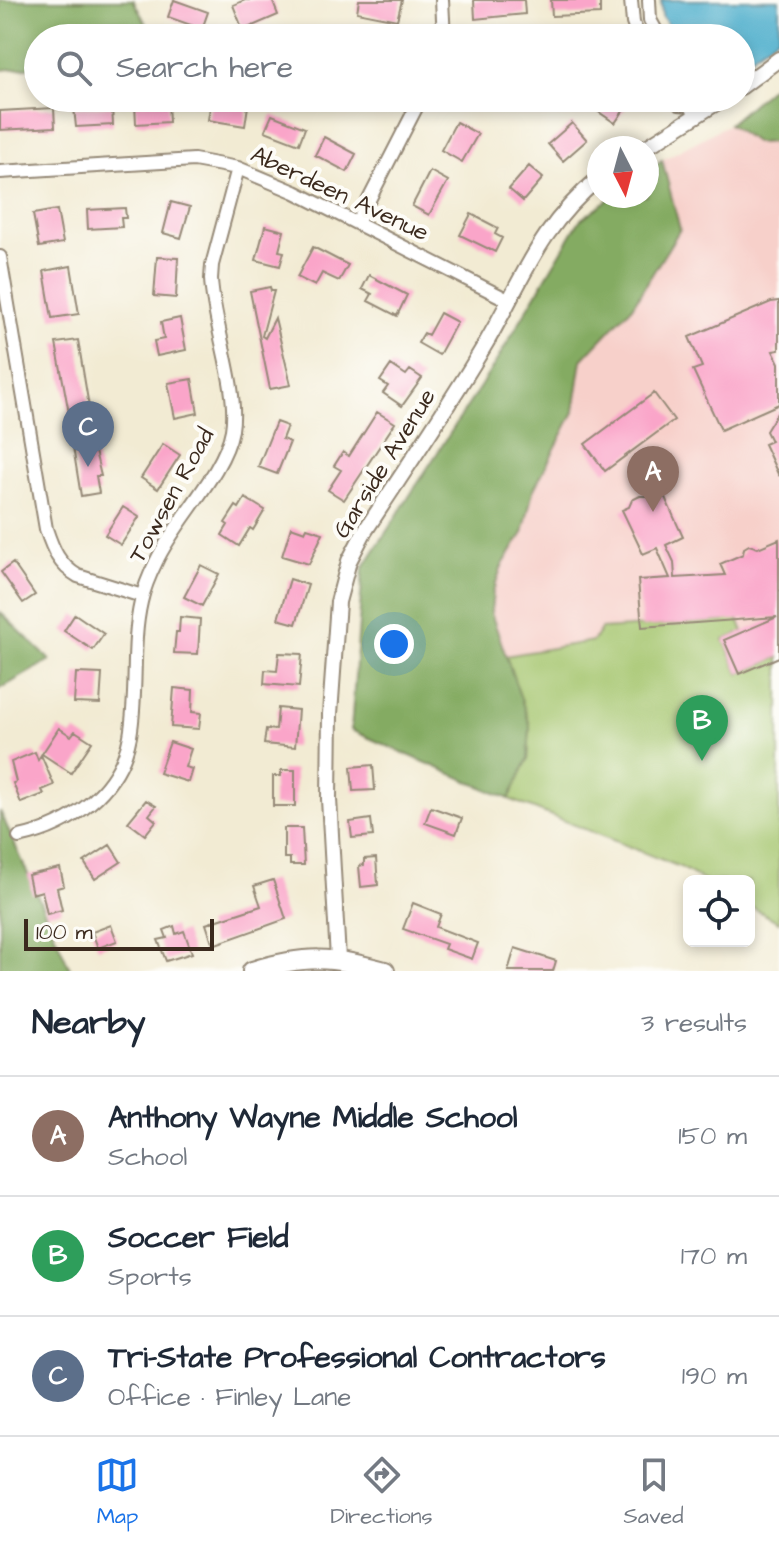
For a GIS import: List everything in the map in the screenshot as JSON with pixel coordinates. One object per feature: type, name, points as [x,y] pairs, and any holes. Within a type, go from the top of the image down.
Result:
[{"type":"main road","points":[[252,971],[300,959],[338,959],[385,971]]},
{"type":"street","points":[[442,0],[443,24]]},
{"type":"street","points":[[631,0],[633,24]]},
{"type":"street","points":[[649,0],[652,24]]},
{"type":"street","points":[[755,77],[779,59]]},
{"type":"street","points":[[357,223],[414,112]]},
{"type":"street","points":[[659,136],[686,112]]},
{"type":"street","name":"Aberdeen Avenue","points":[[0,172],[194,160],[238,168],[270,180],[508,300]]},
{"type":"street","name":"Towsen Road","points":[[19,837],[48,829],[77,814],[100,793],[120,764],[130,733],[142,596],[168,540],[218,464],[231,433],[232,405],[211,279],[238,168]]},
{"type":"street","name":"Garside Avenue","points":[[338,959],[328,767],[338,602],[342,582],[363,534],[484,347],[549,228],[587,189]]},
{"type":"street","points":[[0,257],[46,529],[53,552],[78,576],[142,596]]},
{"type":"shaded area","points":[[729,124],[756,143],[779,142],[779,922],[755,909],[755,875],[694,875],[509,799],[528,759],[505,656],[491,613],[493,591],[502,566],[523,533],[533,491],[574,412],[582,360],[632,307],[680,229],[662,160]]},
{"type":"green space","points":[[0,0],[133,0],[146,24],[24,24],[24,68],[0,70]]},
{"type":"green space","points":[[779,81],[779,142],[756,143],[729,124],[743,112],[755,112],[755,102]]},
{"type":"green space","points":[[662,160],[680,229],[632,307],[582,360],[574,412],[533,491],[523,533],[502,566],[493,591],[491,613],[530,725],[528,759],[509,799],[351,730],[363,568],[496,362],[580,220],[596,208],[659,208],[659,162]]},
{"type":"green space","points":[[0,612],[50,660],[0,689]]},
{"type":"green space","points":[[736,615],[743,632],[724,640],[739,674],[779,657],[779,922],[755,909],[755,875],[694,875],[509,799],[528,759],[530,725],[505,656],[593,641],[601,629],[723,621]]},
{"type":"green space","points":[[0,811],[71,971],[0,971]]},
{"type":"water","points":[[661,0],[779,0],[779,36],[755,54],[755,24],[667,24],[662,16]]},
{"type":"building","points":[[174,0],[208,12],[204,24],[188,24],[168,17]]},
{"type":"building","points":[[245,0],[272,0],[278,15],[257,24],[241,24],[233,5]]},
{"type":"building","points":[[359,0],[402,0],[397,20],[357,12]]},
{"type":"building","points":[[474,0],[524,0],[525,14],[475,19]]},
{"type":"building","points":[[551,0],[600,0],[600,14],[552,16]]},
{"type":"building","points":[[0,111],[54,112],[55,127],[0,130]]},
{"type":"building","points":[[74,112],[112,112],[113,125],[76,127]]},
{"type":"building","points":[[135,112],[168,112],[169,122],[136,124]]},
{"type":"building","points":[[209,112],[247,112],[245,126],[208,120]]},
{"type":"building","points":[[599,112],[622,112],[615,123]]},
{"type":"building","points":[[272,115],[305,128],[299,144],[265,131]]},
{"type":"building","points":[[456,122],[478,134],[462,162],[441,150]]},
{"type":"building","points":[[572,123],[587,140],[563,161],[548,144]]},
{"type":"building","points":[[324,137],[356,154],[347,172],[315,155]]},
{"type":"building","points":[[529,166],[543,178],[523,201],[509,189]]},
{"type":"building","points":[[430,171],[448,181],[429,215],[412,206]]},
{"type":"building","points":[[171,202],[190,207],[181,238],[163,233]]},
{"type":"building","points":[[125,208],[126,218],[121,218],[122,227],[88,229],[87,210]]},
{"type":"building","points":[[57,210],[63,243],[39,247],[33,214]]},
{"type":"building","points":[[471,214],[498,228],[495,234],[502,238],[495,252],[460,235]]},
{"type":"building","points":[[265,226],[284,231],[279,251],[284,252],[280,266],[256,260]]},
{"type":"building","points":[[313,247],[348,265],[339,281],[322,273],[315,286],[297,277]]},
{"type":"building","points":[[157,257],[178,258],[176,298],[154,296]]},
{"type":"building","points":[[71,266],[79,314],[52,318],[44,271]]},
{"type":"building","points":[[369,275],[407,295],[397,316],[368,301],[372,294],[362,289]]},
{"type":"building","points":[[270,287],[274,291],[262,336],[265,338],[275,318],[291,385],[270,389],[250,291]]},
{"type":"building","points":[[779,301],[779,350],[773,351],[779,363],[779,404],[721,430],[693,370],[702,367],[689,337]]},
{"type":"building","points":[[440,313],[457,322],[439,355],[418,343],[424,333],[428,335]]},
{"type":"building","points":[[180,318],[186,350],[157,356],[154,341],[164,339],[161,322]]},
{"type":"building","points":[[78,340],[93,431],[90,431],[101,476],[96,476],[99,493],[81,496],[56,343]]},
{"type":"building","points":[[391,365],[406,375],[410,370],[422,378],[402,406],[383,393],[388,386],[380,381]]},
{"type":"building","points":[[192,379],[198,413],[175,418],[168,383]]},
{"type":"building","points":[[654,393],[674,420],[605,471],[585,444]]},
{"type":"building","points":[[779,410],[779,476],[764,444],[771,441],[766,431]]},
{"type":"building","points":[[377,412],[395,423],[344,500],[328,490],[341,470],[334,466],[343,452],[349,456]]},
{"type":"building","points":[[276,422],[287,426],[282,439],[290,442],[277,474],[258,467]]},
{"type":"building","points":[[163,444],[180,455],[158,489],[141,478]]},
{"type":"building","points":[[663,493],[683,537],[666,545],[674,562],[675,578],[725,575],[720,564],[743,554],[744,548],[749,545],[758,548],[779,539],[779,657],[739,674],[724,640],[777,617],[642,627],[638,580],[670,578],[657,548],[643,554],[622,510],[640,496]]},
{"type":"building","points":[[245,498],[265,510],[239,546],[222,535],[228,525],[225,523]]},
{"type":"building","points":[[123,507],[139,517],[121,545],[105,535]]},
{"type":"building","points":[[291,527],[323,533],[309,564],[282,556]]},
{"type":"building","points":[[13,563],[35,595],[23,603],[1,572]]},
{"type":"building","points":[[201,565],[219,574],[202,606],[184,597]]},
{"type":"building","points":[[290,579],[308,585],[296,624],[278,619]]},
{"type":"building","points":[[75,614],[104,634],[93,650],[64,631]]},
{"type":"building","points":[[180,617],[200,619],[198,654],[174,653]]},
{"type":"building","points":[[279,653],[302,654],[299,687],[264,684],[265,670],[277,671]]},
{"type":"building","points":[[76,673],[102,674],[100,704],[74,703]]},
{"type":"building","points":[[174,688],[193,690],[192,712],[201,713],[199,729],[171,727]]},
{"type":"building","points":[[278,708],[298,710],[295,747],[264,744],[266,729],[276,730]]},
{"type":"building","points":[[59,728],[71,736],[75,731],[92,742],[71,773],[42,754]]},
{"type":"building","points":[[170,742],[191,749],[185,767],[192,769],[188,782],[159,773]]},
{"type":"building","points":[[35,752],[38,760],[41,755],[54,785],[42,790],[44,794],[21,803],[13,783],[16,782],[11,762]]},
{"type":"building","points":[[373,765],[375,790],[353,791],[351,767]]},
{"type":"building","points":[[281,770],[295,770],[295,806],[273,806],[273,776],[281,776]]},
{"type":"building","points":[[146,800],[156,806],[149,815],[156,821],[145,835],[128,822]]},
{"type":"building","points":[[431,807],[462,818],[456,834],[425,823]]},
{"type":"building","points":[[371,819],[373,836],[352,838],[350,822]]},
{"type":"building","points":[[284,828],[302,828],[304,865],[290,865],[290,858],[284,858]]},
{"type":"building","points":[[110,845],[121,862],[95,879],[84,862]]},
{"type":"building","points":[[376,858],[378,885],[361,887],[359,866],[364,865],[364,859]]},
{"type":"building","points":[[60,868],[64,886],[57,888],[62,910],[47,914],[42,891],[32,894],[28,875]]},
{"type":"building","points":[[273,880],[286,919],[213,945],[206,924],[261,906],[254,886]]},
{"type":"building","points":[[413,903],[441,914],[436,927],[478,943],[472,959],[444,949],[446,944],[403,929]]},
{"type":"building","points":[[111,925],[117,941],[98,948],[92,932]]},
{"type":"building","points":[[174,926],[176,934],[184,931],[192,953],[166,961],[158,940],[167,938],[164,930]]},
{"type":"building","points":[[515,948],[556,961],[553,971],[508,971]]},
{"type":"place","name":"Tri-State Professional Contractors","points":[[88,467]]},
{"type":"place","name":"Anthony Wayne Middle School","points":[[653,512]]},
{"type":"place","name":"Soccer Field","points":[[702,761]]}]
